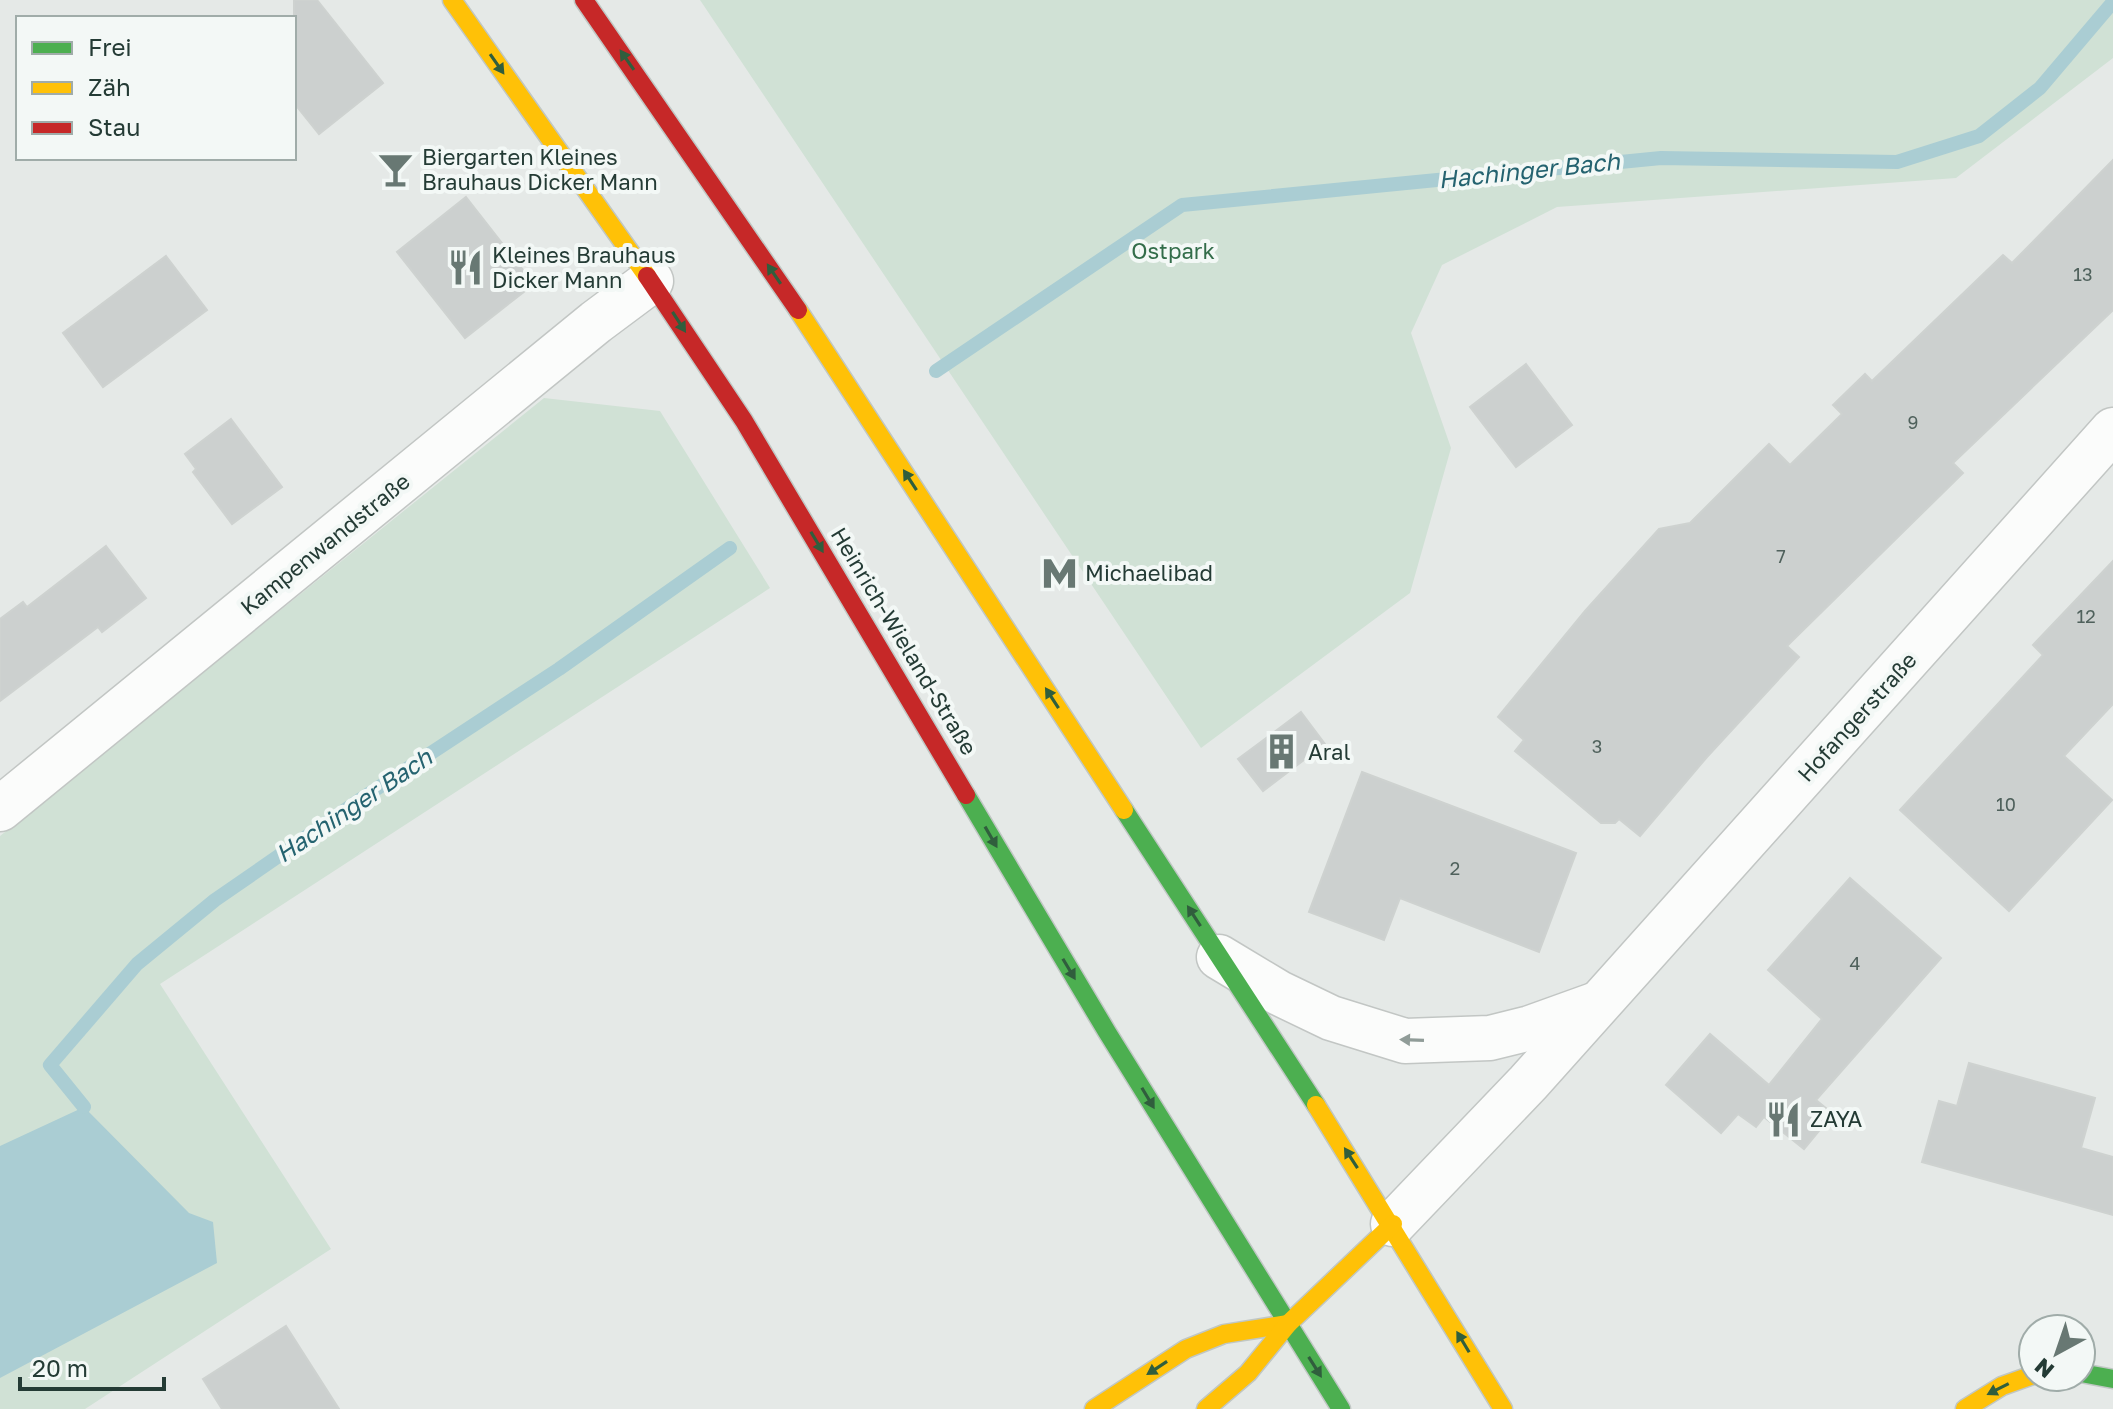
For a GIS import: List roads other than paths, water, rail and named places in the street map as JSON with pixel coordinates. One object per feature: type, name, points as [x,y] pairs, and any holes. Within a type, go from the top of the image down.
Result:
[{"type":"main road","name":"Heinrich-Wieland-Straße","points":[[452,0],[651,281],[744,421],[1077,981],[1341,1409]]},
{"type":"main road","points":[[584,0],[685,141],[826,352],[1393,1224],[1503,1409]]},
{"type":"main road","points":[[1206,1409],[1248,1373],[1288,1324],[1393,1224]]},
{"type":"main road","points":[[1094,1409],[1186,1349],[1224,1334],[1288,1324]]},
{"type":"main road","points":[[1965,1409],[2002,1386],[2017,1381]]},
{"type":"street","name":"Kampenwandstraße","points":[[0,809],[596,322],[651,281]]},
{"type":"street","name":"Hofangerstraße","points":[[1393,1224],[1490,1124],[1601,1002],[2113,430]]},
{"type":"street","name":"Hofangerstraße","points":[[1219,957],[1279,993],[1331,1018],[1405,1041],[1490,1038],[1530,1028],[1601,1002]]},
{"type":"water","points":[[84,1107],[189,1213],[213,1222],[217,1263],[0,1378],[0,1146]]},
{"type":"waterway","name":"Hachinger Bach","points":[[936,371],[1182,205],[1661,158],[1897,162],[1979,136],[2040,88],[2113,2]]},
{"type":"waterway","name":"Hachinger Bach","points":[[84,1107],[50,1065],[137,964],[215,900],[361,799],[559,669],[730,548]]},
{"type":"place","name":"Biergarten Kleines Brauhaus Dicker Mann","points":[[396,170]]},
{"type":"place","name":"Kleines Brauhaus Dicker Mann","points":[[466,268]]},
{"type":"place","name":"Michaelibad","points":[[1059,573]]},
{"type":"place","name":"Aral","points":[[1282,752]]},
{"type":"place","name":"ZAYA","points":[[1784,1119]]},
{"type":"park label","name":"Ostpark","points":[[1173,251]]}]
